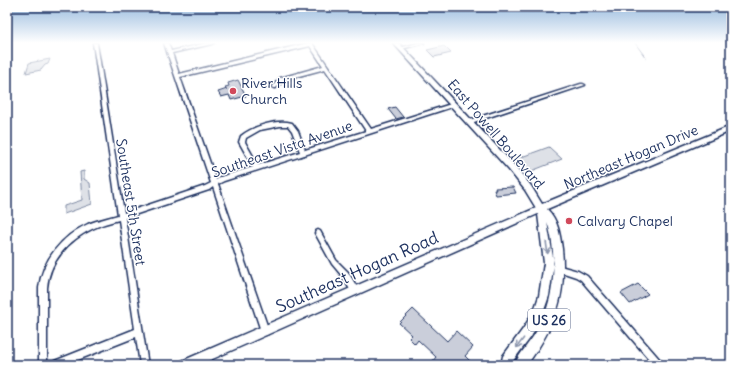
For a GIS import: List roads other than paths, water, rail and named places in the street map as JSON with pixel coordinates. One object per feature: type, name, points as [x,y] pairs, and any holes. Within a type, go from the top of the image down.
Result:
[{"type":"main road","name":"East Powell Boulevard","points":[[412,60],[520,179],[541,209],[549,216],[554,230],[560,269],[555,302],[541,335],[520,365]]},
{"type":"main road","name":"Northeast Hogan Drive","points":[[541,209],[731,128]]},
{"type":"main road","name":"East Powell Boulevard","points":[[506,365],[507,360],[534,321],[544,296],[549,263],[541,209]]},
{"type":"main road","name":"Southeast Hogan Road","points":[[186,365],[541,209]]},
{"type":"main road","points":[[544,296],[555,302]]},
{"type":"street","name":"Southeast 5th Street","points":[[98,60],[144,365]]},
{"type":"street","points":[[173,60],[265,330]]},
{"type":"street","points":[[178,76],[241,60]]},
{"type":"street","points":[[322,60],[369,131]]},
{"type":"street","points":[[274,87],[282,79],[326,67]]},
{"type":"street","points":[[469,122],[583,85]]},
{"type":"street","name":"Southeast Vista Avenue","points":[[44,365],[44,284],[50,264],[66,243],[82,231],[207,188],[222,179],[453,105]]},
{"type":"street","points":[[257,168],[242,139],[247,134],[268,127],[284,123],[290,124],[295,131],[303,153]]},
{"type":"street","points":[[318,233],[334,262],[345,274],[355,291]]},
{"type":"street","points":[[560,269],[578,274],[584,278],[659,365]]},
{"type":"street","points":[[55,365],[138,332]]},
{"type":"place","name":"River Hills Church","points":[[233,91]]},
{"type":"place","name":"Calvary Chapel","points":[[569,221]]}]
